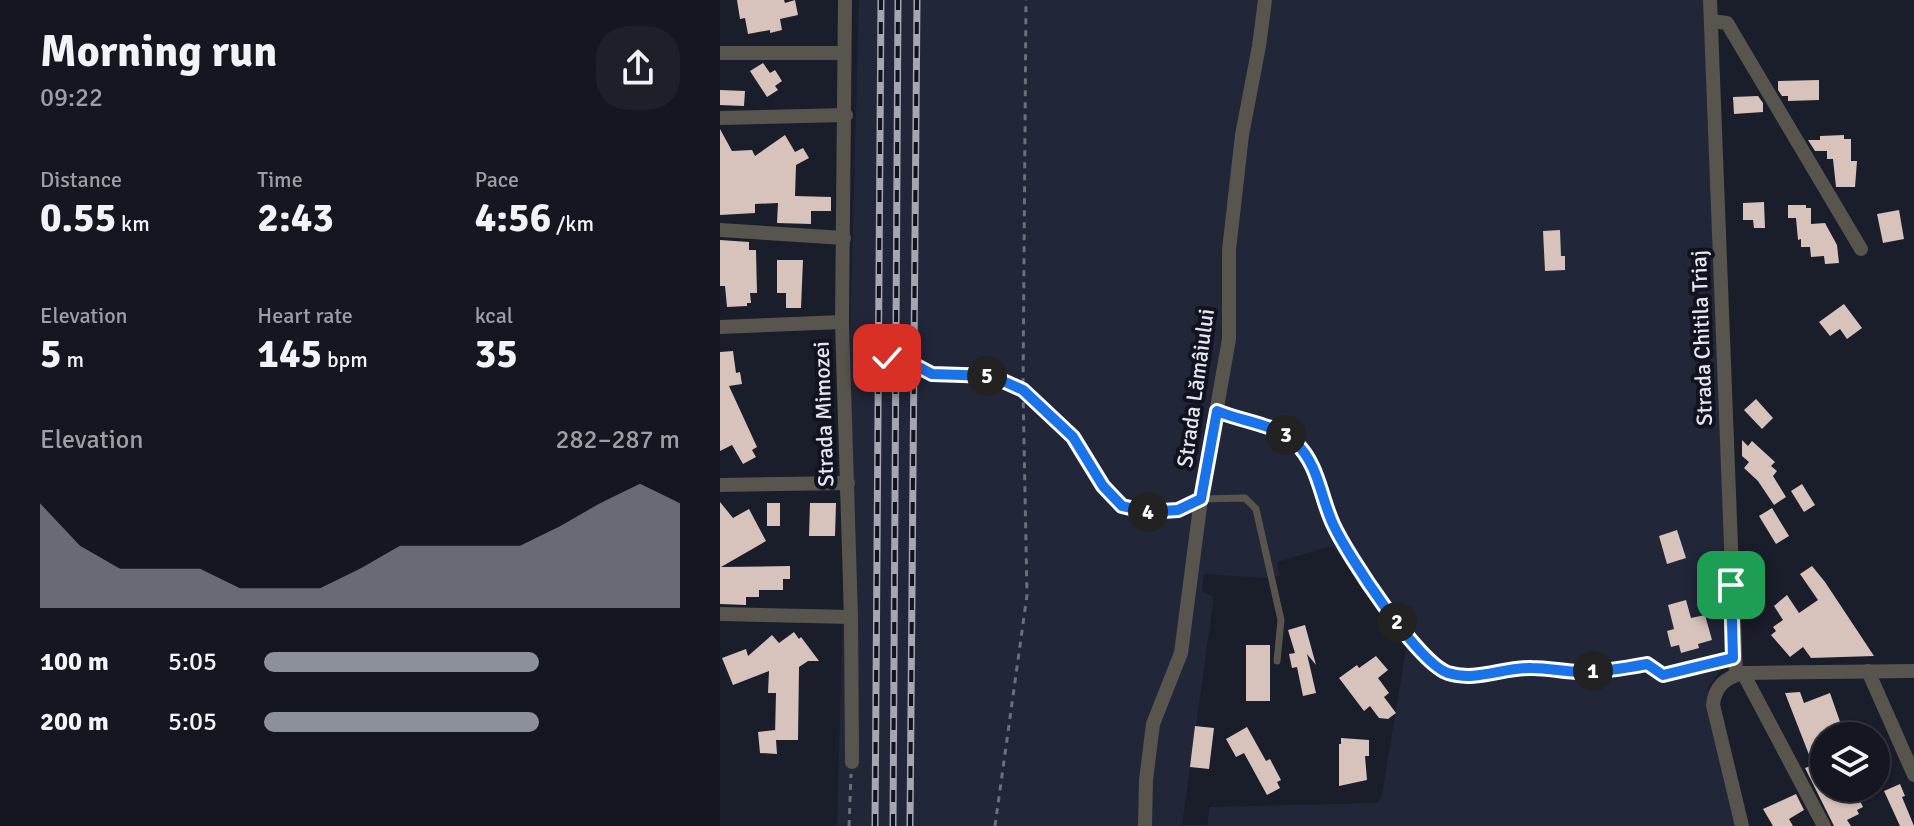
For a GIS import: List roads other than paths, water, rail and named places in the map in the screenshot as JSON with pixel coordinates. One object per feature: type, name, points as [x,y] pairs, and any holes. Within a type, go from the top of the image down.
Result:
[{"type":"street","name":"Strada Mimozei","points":[[845,0],[842,322],[852,762]]},
{"type":"street","name":"Strada Lămâiului","points":[[1145,826],[1146,780],[1153,724],[1181,653],[1201,499],[1229,339],[1230,238],[1242,135],[1265,0]]},
{"type":"street","name":"Strada Chitila Triaj","points":[[1710,0],[1733,658],[1824,826]]},
{"type":"street","points":[[1712,21],[1727,23],[1861,249]]},
{"type":"street","points":[[720,53],[844,53]]},
{"type":"street","points":[[720,118],[846,115]]},
{"type":"street","points":[[720,230],[844,238]]},
{"type":"street","points":[[720,327],[842,322]]},
{"type":"street","points":[[720,485],[848,483]]},
{"type":"street","points":[[720,614],[851,617]]},
{"type":"street","points":[[1868,671],[1914,775]]},
{"type":"street","points":[[1742,826],[1713,705],[1718,687],[1740,674],[1914,671]]},
{"type":"lane","points":[[1217,411],[1285,434],[1303,450],[1319,477],[1327,509],[1342,541],[1401,627],[1429,662],[1439,669],[1459,675],[1482,675],[1530,667],[1589,672],[1647,664],[1663,675],[1733,658]]},
{"type":"lane","points":[[1201,499],[1245,498],[1256,509],[1281,620],[1277,661]]},
{"type":"railway","points":[[875,826],[881,0]]},
{"type":"railway","points":[[893,826],[898,0]]},
{"type":"railway","points":[[910,826],[917,0]]}]
